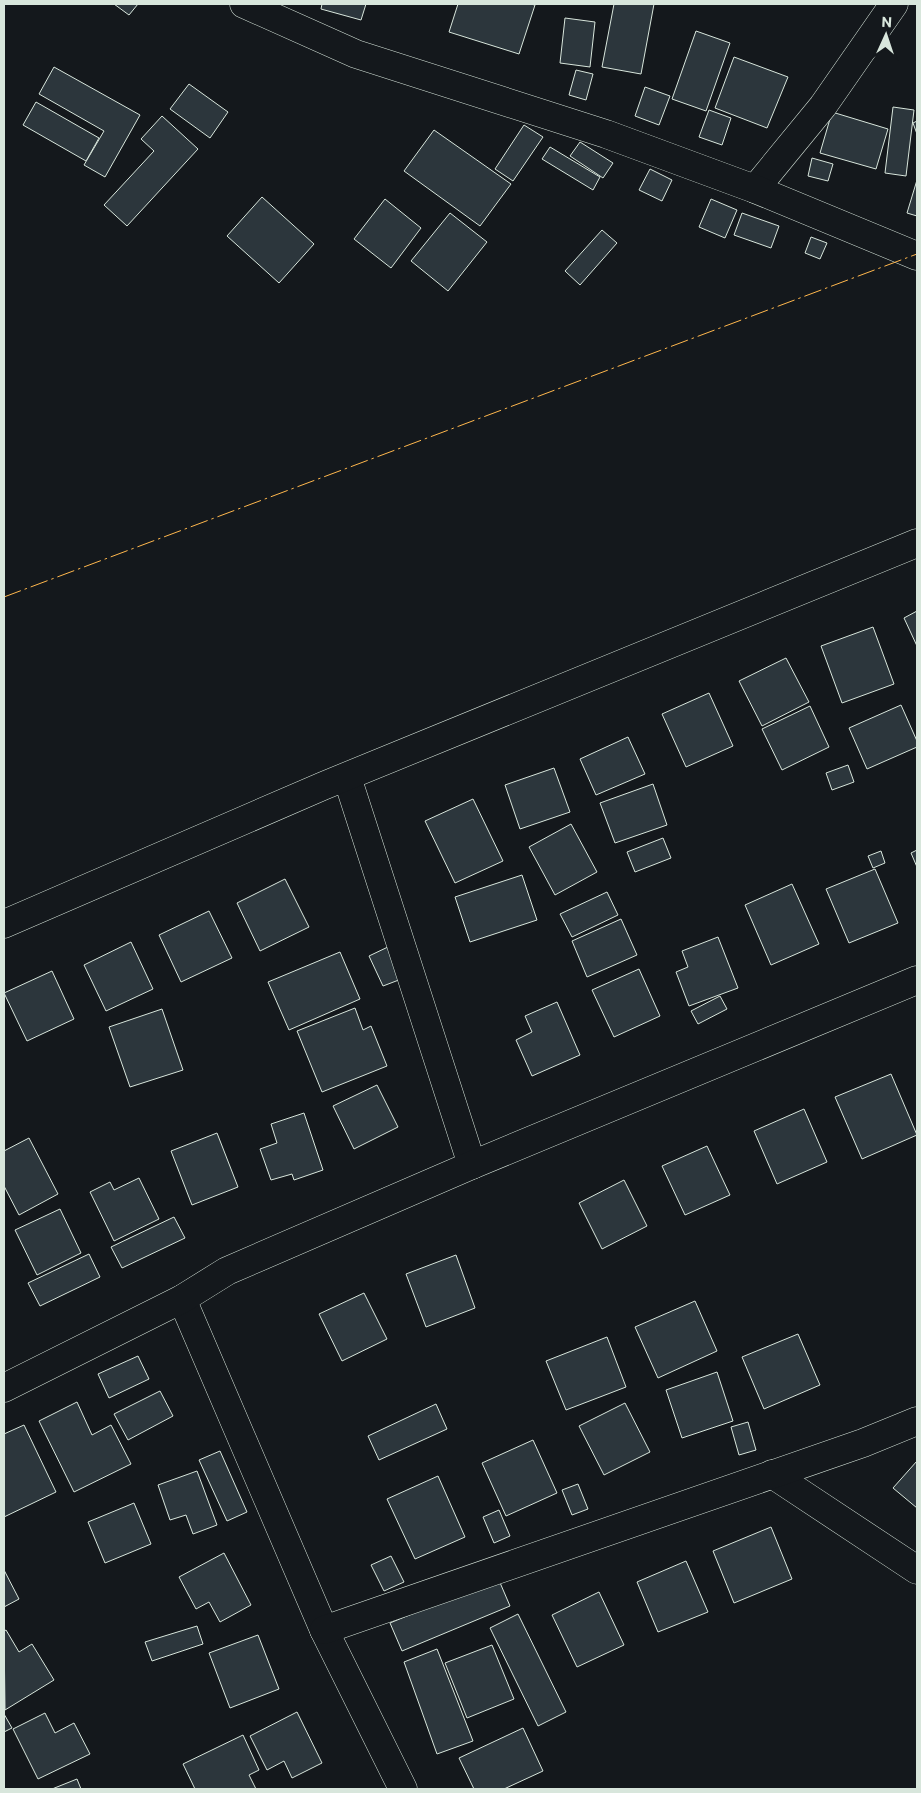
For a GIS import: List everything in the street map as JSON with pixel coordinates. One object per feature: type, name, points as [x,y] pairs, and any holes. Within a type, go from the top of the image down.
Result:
[{"type":"street","points":[[244,4],[356,54],[606,134],[755,189],[917,256]]},
{"type":"street","points":[[755,189],[823,106],[894,4]]},
{"type":"street","points":[[4,924],[346,777],[917,543]]},
{"type":"street","points":[[346,777],[472,1165]]},
{"type":"street","points":[[4,1388],[182,1299],[227,1271],[472,1165],[917,980]]},
{"type":"street","points":[[182,1299],[324,1630],[403,1789]]},
{"type":"street","points":[[324,1630],[864,1443],[917,1421]]},
{"type":"street","points":[[772,1474],[917,1570]]},
{"type":"building","points":[[114,4],[138,4],[129,15]]},
{"type":"building","points":[[322,4],[366,4],[361,20],[321,9]]},
{"type":"building","points":[[458,4],[535,5],[519,54],[449,32]]},
{"type":"building","points":[[614,4],[654,4],[641,74],[602,67]]},
{"type":"building","points":[[565,18],[595,22],[590,67],[560,63]]},
{"type":"building","points":[[696,31],[730,43],[706,111],[672,99]]},
{"type":"building","points":[[734,57],[788,77],[767,128],[715,108]]},
{"type":"building","points":[[54,67],[140,115],[105,177],[84,165],[104,131],[39,94]]},
{"type":"building","points":[[576,70],[593,74],[586,100],[569,95]]},
{"type":"building","points":[[189,84],[228,112],[210,138],[170,109]]},
{"type":"building","points":[[645,87],[670,96],[659,125],[635,116]]},
{"type":"building","points":[[36,102],[99,138],[86,161],[23,125]]},
{"type":"building","points":[[893,107],[914,110],[906,176],[885,173]]},
{"type":"building","points":[[709,110],[731,118],[722,145],[699,137]]},
{"type":"building","points":[[832,112],[888,129],[876,169],[820,153]]},
{"type":"building","points":[[162,116],[198,149],[127,226],[104,205],[154,151],[141,139]]},
{"type":"building","points":[[917,121],[917,134],[913,123]]},
{"type":"building","points":[[524,125],[543,137],[513,181],[495,169]]},
{"type":"building","points":[[434,130],[511,184],[480,226],[404,171]]},
{"type":"building","points":[[580,142],[613,163],[603,178],[570,156]]},
{"type":"building","points":[[550,147],[600,177],[593,190],[542,159]]},
{"type":"building","points":[[812,158],[833,164],[828,181],[808,176]]},
{"type":"building","points":[[650,169],[672,180],[662,201],[639,190]]},
{"type":"building","points":[[917,180],[917,216],[907,213]]},
{"type":"building","points":[[262,197],[314,244],[279,283],[227,236]]},
{"type":"building","points":[[385,199],[421,228],[391,268],[354,239]]},
{"type":"building","points":[[711,199],[737,210],[725,238],[699,227]]},
{"type":"building","points":[[450,213],[487,242],[448,291],[411,261]]},
{"type":"building","points":[[742,213],[779,226],[771,248],[734,235]]},
{"type":"building","points":[[602,230],[617,243],[580,285],[565,271]]},
{"type":"building","points":[[811,237],[827,243],[820,259],[805,253]]},
{"type":"building","points":[[917,611],[917,646],[904,618]]},
{"type":"building","points":[[873,627],[894,684],[842,703],[821,646]]},
{"type":"building","points":[[786,658],[809,702],[762,726],[739,681]]},
{"type":"building","points":[[709,693],[733,746],[686,767],[662,714]]},
{"type":"building","points":[[901,705],[917,741],[917,747],[867,769],[849,728]]},
{"type":"building","points":[[810,706],[829,747],[782,770],[762,729]]},
{"type":"building","points":[[628,737],[645,774],[596,795],[580,759]]},
{"type":"building","points":[[848,765],[854,782],[832,790],[826,773]]},
{"type":"building","points":[[554,768],[570,812],[520,829],[505,785]]},
{"type":"building","points":[[653,784],[667,825],[615,843],[600,803]]},
{"type":"building","points":[[473,799],[503,861],[455,883],[425,821]]},
{"type":"building","points":[[571,824],[597,872],[555,895],[529,847]]},
{"type":"building","points":[[663,838],[671,858],[635,872],[627,852]]},
{"type":"building","points":[[917,850],[917,867],[911,853]]},
{"type":"building","points":[[881,851],[885,863],[873,868],[868,856]]},
{"type":"building","points":[[875,869],[898,923],[849,943],[826,889]]},
{"type":"building","points":[[522,875],[537,920],[470,942],[455,897]]},
{"type":"building","points":[[285,879],[309,927],[260,951],[237,903]]},
{"type":"building","points":[[792,884],[819,944],[771,965],[745,905]]},
{"type":"building","points":[[607,892],[618,915],[572,937],[560,914]]},
{"type":"building","points":[[209,911],[232,958],[181,982],[159,935]]},
{"type":"building","points":[[621,919],[637,955],[587,977],[572,941]]},
{"type":"building","points":[[718,937],[738,988],[689,1006],[676,972],[688,967],[682,951]]},
{"type":"building","points":[[131,942],[153,989],[106,1011],[84,965]]},
{"type":"building","points":[[390,946],[404,978],[383,986],[369,956]]},
{"type":"building","points":[[340,952],[360,999],[289,1030],[268,982]]},
{"type":"building","points":[[639,969],[660,1016],[614,1037],[592,990]]},
{"type":"building","points":[[52,971],[74,1019],[27,1041],[4,993]]},
{"type":"building","points":[[720,996],[727,1009],[698,1024],[691,1011]]},
{"type":"building","points":[[557,1002],[580,1055],[532,1076],[516,1040],[532,1032],[525,1016]]},
{"type":"building","points":[[355,1008],[363,1030],[371,1026],[387,1066],[322,1092],[297,1031]]},
{"type":"building","points":[[162,1009],[183,1070],[130,1087],[109,1027]]},
{"type":"building","points":[[891,1074],[917,1135],[862,1159],[835,1097]]},
{"type":"building","points":[[377,1085],[398,1127],[354,1149],[333,1106]]},
{"type":"building","points":[[804,1109],[827,1162],[777,1184],[754,1131]]},
{"type":"building","points":[[304,1113],[323,1170],[294,1180],[292,1174],[271,1180],[260,1149],[277,1143],[271,1124]]},
{"type":"building","points":[[217,1133],[238,1187],[192,1205],[171,1151]]},
{"type":"building","points":[[29,1138],[58,1194],[19,1215],[4,1186],[4,1151]]},
{"type":"building","points":[[707,1146],[730,1195],[685,1215],[662,1166]]},
{"type":"building","points":[[139,1178],[159,1219],[114,1241],[90,1192],[110,1182],[114,1190]]},
{"type":"building","points":[[624,1180],[647,1226],[602,1249],[579,1203]]},
{"type":"building","points":[[60,1209],[81,1253],[37,1275],[15,1230]]},
{"type":"building","points":[[174,1217],[185,1238],[122,1268],[111,1247]]},
{"type":"building","points":[[89,1254],[100,1277],[40,1306],[28,1283]]},
{"type":"building","points":[[456,1255],[475,1308],[426,1327],[406,1274]]},
{"type":"building","points":[[364,1293],[387,1339],[342,1361],[319,1314]]},
{"type":"building","points":[[695,1301],[717,1351],[658,1378],[635,1327]]},
{"type":"building","points":[[798,1334],[820,1385],[764,1409],[742,1357]]},
{"type":"building","points":[[607,1337],[626,1387],[566,1410],[546,1361]]},
{"type":"building","points":[[138,1356],[149,1379],[109,1398],[98,1374]]},
{"type":"building","points":[[717,1372],[733,1421],[682,1438],[666,1390]]},
{"type":"building","points":[[160,1391],[173,1416],[128,1440],[114,1414]]},
{"type":"building","points":[[77,1402],[92,1435],[111,1425],[131,1464],[74,1492],[39,1421]]},
{"type":"building","points":[[625,1403],[650,1452],[604,1475],[579,1426]]},
{"type":"building","points":[[436,1404],[447,1429],[379,1460],[368,1436]]},
{"type":"building","points":[[748,1422],[756,1450],[739,1455],[731,1427]]},
{"type":"building","points":[[24,1425],[56,1492],[4,1517],[4,1434]]},
{"type":"building","points":[[533,1440],[557,1493],[506,1516],[482,1463]]},
{"type":"building","points":[[220,1451],[247,1512],[227,1521],[199,1460]]},
{"type":"building","points":[[917,1461],[917,1508],[893,1488]]},
{"type":"building","points":[[197,1471],[217,1525],[193,1534],[186,1515],[170,1520],[158,1485]]},
{"type":"building","points":[[438,1476],[465,1537],[415,1559],[387,1499]]},
{"type":"building","points":[[578,1484],[588,1509],[572,1515],[562,1490]]},
{"type":"building","points":[[134,1503],[151,1544],[105,1563],[88,1522]]},
{"type":"building","points":[[499,1510],[510,1536],[494,1543],[483,1517]]},
{"type":"building","points":[[771,1527],[792,1579],[734,1603],[713,1551]]},
{"type":"building","points":[[224,1553],[251,1605],[220,1622],[209,1602],[196,1609],[179,1577]]},
{"type":"building","points":[[391,1556],[404,1582],[384,1591],[371,1565]]},
{"type":"building","points":[[686,1561],[708,1612],[658,1632],[637,1582]]},
{"type":"building","points":[[4,1570],[19,1599],[4,1607]]},
{"type":"building","points":[[498,1578],[510,1606],[402,1651],[390,1623]]},
{"type":"building","points":[[599,1592],[624,1645],[577,1667],[552,1615]]},
{"type":"building","points":[[518,1614],[566,1712],[538,1726],[490,1628]]},
{"type":"building","points":[[197,1626],[203,1644],[152,1661],[145,1642]]},
{"type":"building","points":[[6,1630],[19,1652],[32,1644],[54,1680],[5,1710],[4,1631]]},
{"type":"building","points":[[258,1635],[279,1689],[230,1708],[209,1653]]},
{"type":"building","points":[[492,1645],[514,1699],[467,1718],[445,1663]]},
{"type":"building","points":[[437,1649],[473,1741],[437,1754],[404,1662]]},
{"type":"building","points":[[297,1712],[322,1763],[292,1778],[284,1761],[267,1770],[250,1736]]},
{"type":"building","points":[[45,1713],[55,1733],[74,1723],[90,1754],[38,1779],[13,1729]]},
{"type":"building","points":[[4,1714],[12,1728],[4,1732]]},
{"type":"building","points":[[523,1728],[543,1771],[504,1789],[474,1789],[459,1758]]},
{"type":"building","points":[[243,1735],[259,1770],[249,1775],[256,1789],[195,1789],[183,1764]]},
{"type":"building","points":[[77,1779],[81,1789],[52,1789]]},
{"type":"power","points":[[4,597],[917,254]]}]
